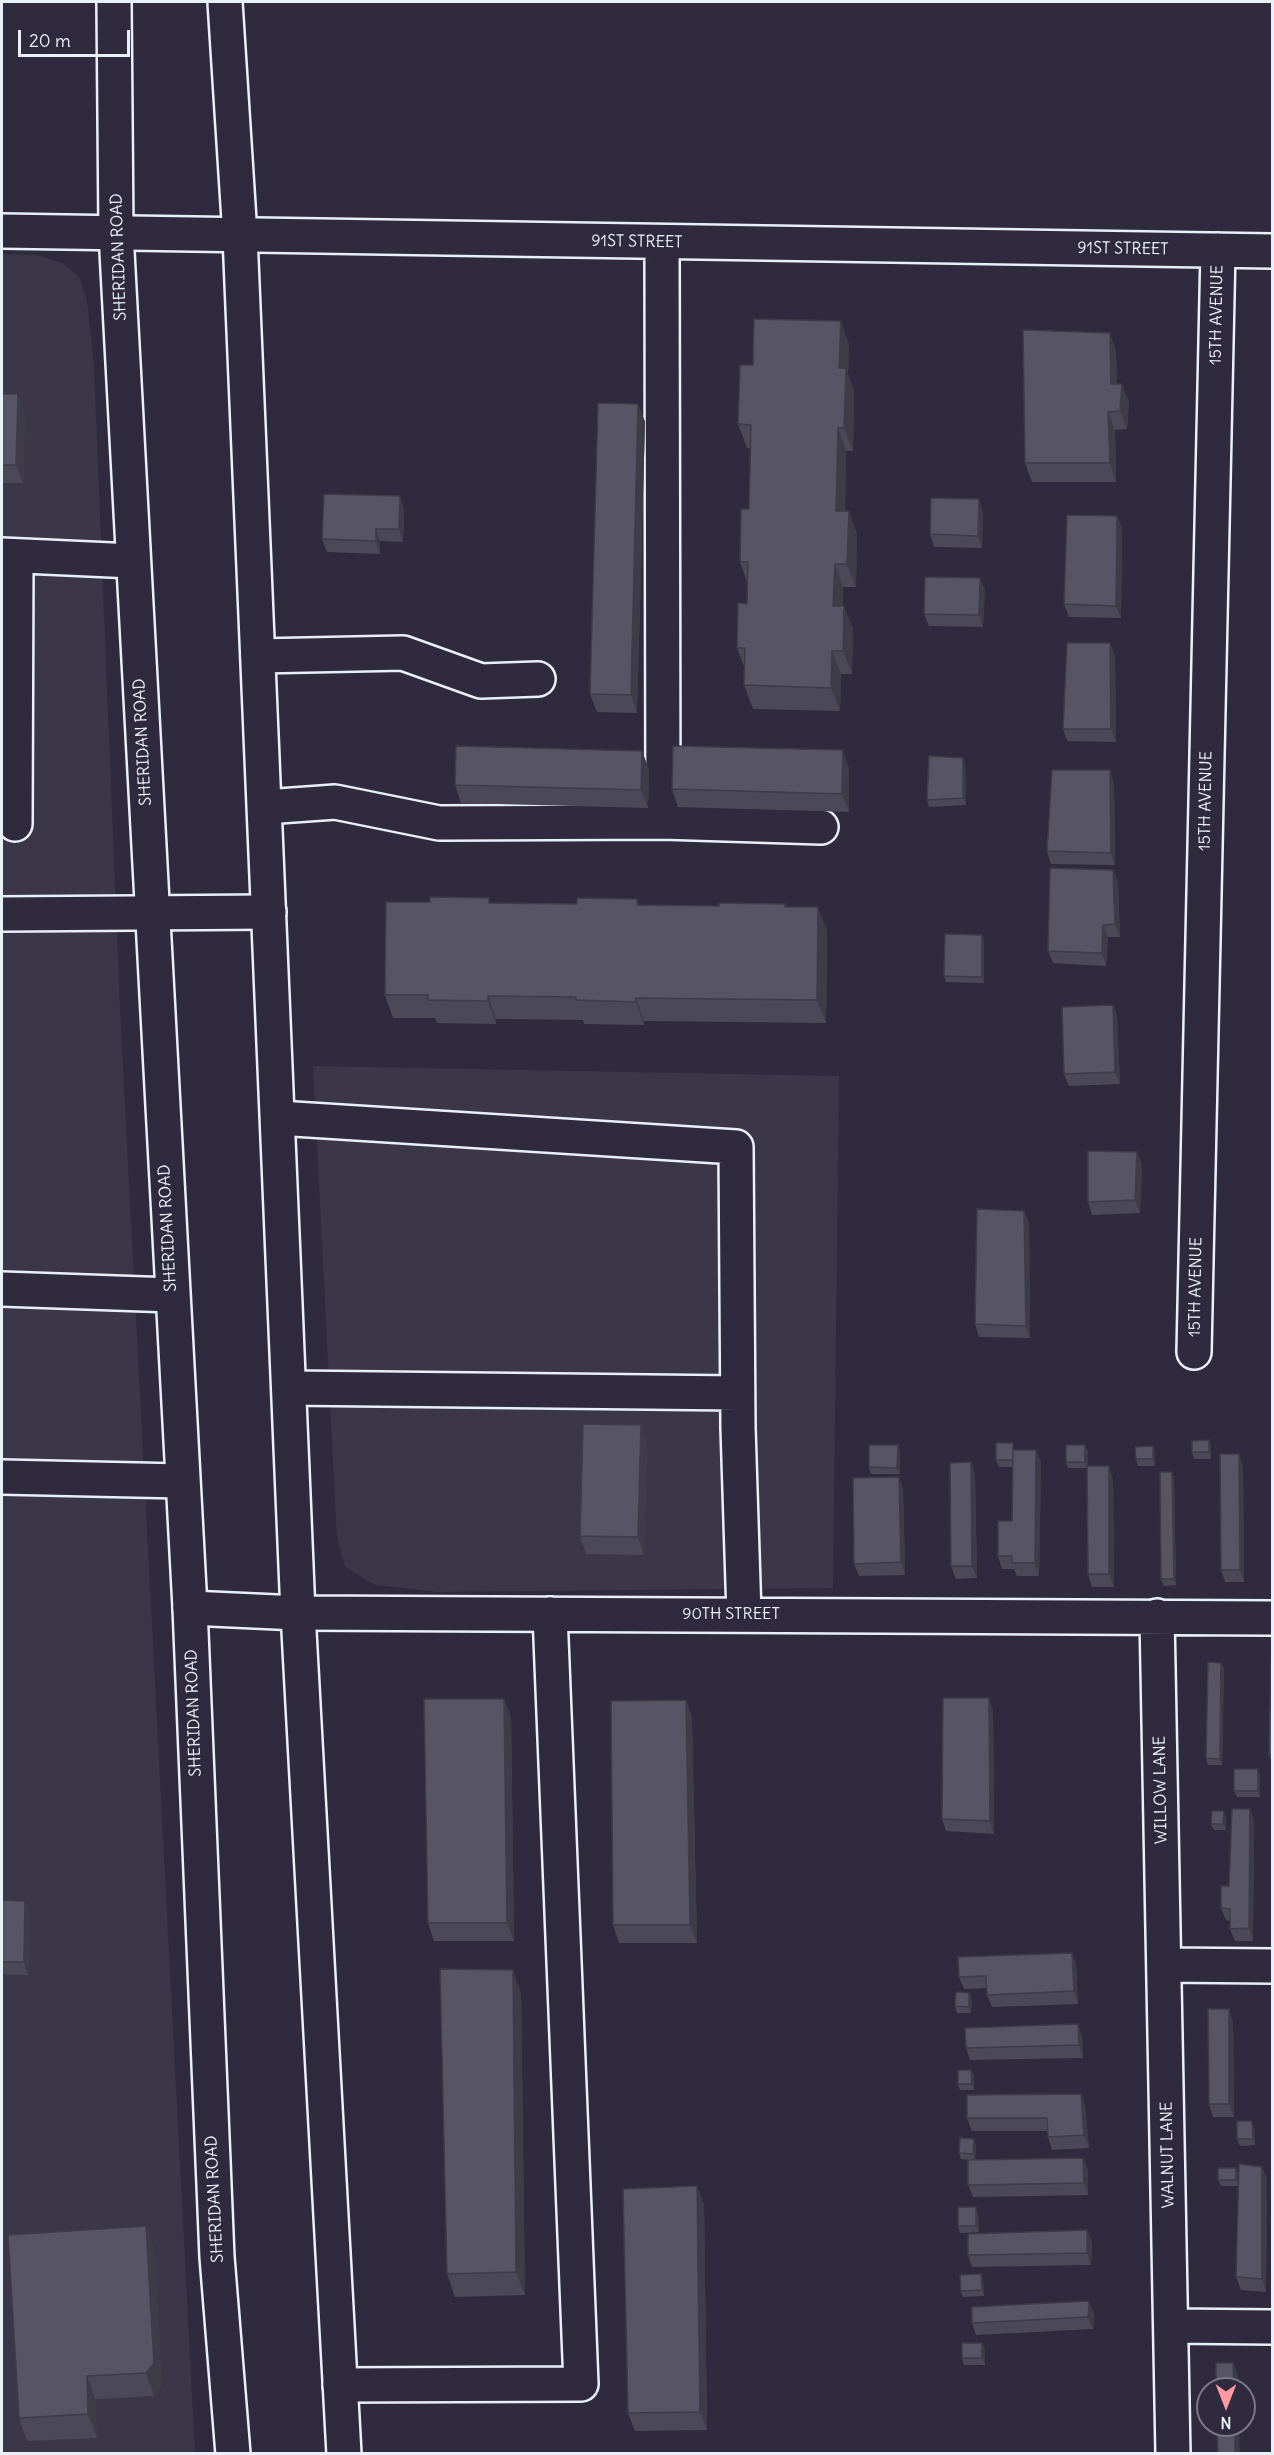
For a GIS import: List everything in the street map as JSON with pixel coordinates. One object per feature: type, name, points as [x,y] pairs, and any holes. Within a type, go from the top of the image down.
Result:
[{"type":"main road","name":"SHERIDAN ROAD","points":[[114,2],[116,233],[181,1481],[190,1608],[217,2257],[233,2454]]},
{"type":"main road","points":[[225,2],[240,236],[298,1613],[344,2454]]},
{"type":"main road","name":"91ST STREET","points":[[2,231],[1272,251]]},
{"type":"main road","points":[[662,242],[663,822]]},
{"type":"main road","name":"15TH AVENUE","points":[[1194,1352],[1218,250]]},
{"type":"main road","points":[[15,824],[9,555],[133,561]]},
{"type":"main road","points":[[258,656],[403,653],[481,681],[537,679]]},
{"type":"main road","points":[[265,807],[335,802],[439,823],[663,822],[821,827]]},
{"type":"main road","points":[[2,914],[269,912]]},
{"type":"main road","points":[[278,1118],[736,1147],[737,1393],[744,1614]]},
{"type":"main road","points":[[2,1289],[172,1295]]},
{"type":"main road","points":[[289,1388],[737,1393]]},
{"type":"main road","points":[[2,1477],[181,1481]]},
{"type":"main road","name":"90TH STREET","points":[[190,1608],[298,1613],[1272,1618]]},
{"type":"main road","points":[[340,2385],[581,2384],[550,1614]]},
{"type":"main road","name":"WILLOW LANE","points":[[1157,1616],[1165,1965]]},
{"type":"main road","points":[[1165,1965],[1272,1966]]},
{"type":"main road","name":"WALNUT LANE","points":[[1165,1965],[1173,2454]]},
{"type":"main road","points":[[1171,2326],[1272,2327]]},
{"type":"shaded area","points":[[2,254],[36,255],[63,263],[80,278],[87,301],[94,367],[120,1011],[195,2453],[2,2454]]},
{"type":"shaded area","points":[[313,1066],[839,1076],[833,1588],[438,1592],[375,1585],[345,1567],[337,1538]]},
{"type":"building","points":[[754,319],[841,321],[839,368],[846,368],[844,428],[838,428],[836,511],[849,511],[847,564],[835,564],[833,606],[844,606],[843,651],[832,651],[831,688],[744,685],[745,648],[737,648],[738,603],[747,604],[748,562],[740,562],[741,509],[749,509],[751,425],[738,424],[740,365],[753,365]]},
{"type":"building","points":[[1023,330],[1110,333],[1111,384],[1122,384],[1120,411],[1108,412],[1110,463],[1025,463]]},
{"type":"building","points":[[2,394],[18,394],[16,465],[2,465]]},
{"type":"building","points":[[598,403],[638,404],[631,695],[590,694]]},
{"type":"building","points":[[324,494],[400,496],[399,529],[376,529],[376,541],[322,539]]},
{"type":"building","points":[[931,498],[979,499],[978,536],[930,534]]},
{"type":"building","points":[[1067,515],[1117,516],[1116,606],[1064,604]]},
{"type":"building","points":[[925,577],[980,578],[979,615],[924,614]]},
{"type":"building","points":[[1067,643],[1110,643],[1111,729],[1063,729]]},
{"type":"building","points":[[456,746],[642,751],[641,790],[455,785]]},
{"type":"building","points":[[673,746],[843,750],[842,794],[672,789]]},
{"type":"building","points":[[929,756],[963,758],[963,798],[927,800]]},
{"type":"building","points":[[1052,770],[1110,770],[1111,853],[1047,851]]},
{"type":"building","points":[[1050,868],[1113,870],[1115,924],[1103,925],[1102,953],[1048,951]]},
{"type":"building","points":[[430,897],[489,898],[489,903],[577,904],[577,898],[637,899],[637,905],[719,906],[719,903],[818,907],[817,1000],[636,998],[636,1002],[576,1000],[576,997],[488,996],[488,1001],[428,1000],[428,995],[385,995],[386,902],[430,902]]},
{"type":"building","points":[[945,934],[982,935],[982,977],[944,976]]},
{"type":"building","points":[[1113,1005],[1115,1072],[1064,1074],[1062,1007]]},
{"type":"building","points":[[1088,1151],[1137,1152],[1135,1200],[1088,1202]]},
{"type":"building","points":[[977,1209],[1024,1211],[1026,1326],[975,1324]]},
{"type":"building","points":[[583,1424],[641,1425],[638,1537],[580,1536]]},
{"type":"building","points":[[1209,1440],[1209,1452],[1192,1452],[1192,1441]]},
{"type":"building","points":[[996,1443],[1013,1443],[1013,1460],[996,1460]]},
{"type":"building","points":[[869,1445],[898,1445],[897,1468],[869,1467]]},
{"type":"building","points":[[1066,1445],[1085,1445],[1085,1462],[1066,1462]]},
{"type":"building","points":[[1153,1446],[1153,1459],[1136,1459],[1135,1447]]},
{"type":"building","points":[[1013,1450],[1036,1450],[1035,1563],[1012,1563],[1012,1556],[998,1556],[998,1521],[1012,1521]]},
{"type":"building","points":[[1220,1454],[1239,1454],[1240,1570],[1221,1570]]},
{"type":"building","points":[[971,1462],[972,1566],[951,1566],[950,1463]]},
{"type":"building","points":[[1087,1466],[1109,1466],[1109,1574],[1088,1574]]},
{"type":"building","points":[[1160,1472],[1172,1472],[1174,1579],[1161,1579]]},
{"type":"building","points":[[899,1477],[901,1562],[854,1564],[853,1478]]},
{"type":"building","points":[[1271,1661],[1272,1755],[1269,1755]]},
{"type":"building","points":[[1208,1662],[1221,1663],[1220,1759],[1206,1758]]},
{"type":"building","points":[[943,1698],[989,1698],[990,1821],[942,1819]]},
{"type":"building","points":[[424,1699],[504,1699],[507,1923],[428,1923]]},
{"type":"building","points":[[686,1700],[690,1925],[613,1925],[611,1701]]},
{"type":"building","points":[[1234,1769],[1258,1769],[1258,1791],[1234,1791]]},
{"type":"building","points":[[1232,1809],[1250,1809],[1249,1928],[1230,1929],[1230,1909],[1221,1908],[1221,1886],[1229,1886]]},
{"type":"building","points":[[1212,1811],[1224,1811],[1223,1824],[1211,1824]]},
{"type":"building","points":[[2,1900],[25,1901],[24,1962],[2,1962]]},
{"type":"building","points":[[1072,1953],[1074,1991],[987,1995],[986,1976],[959,1977],[958,1957]]},
{"type":"building","points":[[440,1969],[513,1970],[516,2272],[447,2274]]},
{"type":"building","points":[[956,1992],[969,1993],[969,2007],[955,2006]]},
{"type":"building","points":[[1208,2009],[1229,2009],[1229,2104],[1209,2104]]},
{"type":"building","points":[[1078,2024],[1079,2045],[966,2048],[965,2028]]},
{"type":"building","points":[[958,2070],[971,2070],[972,2084],[958,2084]]},
{"type":"building","points":[[1081,2094],[1084,2135],[1048,2137],[1047,2118],[967,2118],[967,2095]]},
{"type":"building","points":[[1237,2121],[1252,2121],[1253,2139],[1237,2139]]},
{"type":"building","points":[[960,2138],[974,2139],[973,2154],[959,2153]]},
{"type":"building","points":[[1083,2158],[1084,2183],[968,2185],[968,2160]]},
{"type":"building","points":[[1239,2164],[1262,2167],[1262,2279],[1236,2277]]},
{"type":"building","points":[[1218,2168],[1236,2168],[1236,2180],[1218,2180]]},
{"type":"building","points":[[697,2186],[700,2412],[628,2413],[623,2189]]},
{"type":"building","points":[[958,2207],[976,2207],[976,2226],[958,2226]]},
{"type":"building","points":[[146,2226],[154,2363],[146,2373],[87,2376],[88,2414],[19,2418],[8,2235]]},
{"type":"building","points":[[1087,2230],[1087,2253],[968,2255],[968,2234]]},
{"type":"building","points":[[981,2274],[982,2290],[961,2291],[960,2275]]},
{"type":"building","points":[[1089,2301],[1088,2317],[972,2323],[972,2307]]},
{"type":"building","points":[[962,2343],[982,2343],[982,2358],[962,2358]]},
{"type":"building","points":[[1216,2363],[1233,2363],[1234,2377],[1216,2377]]},
{"type":"building","points":[[1217,2437],[1235,2437],[1235,2454],[1218,2454]]}]
